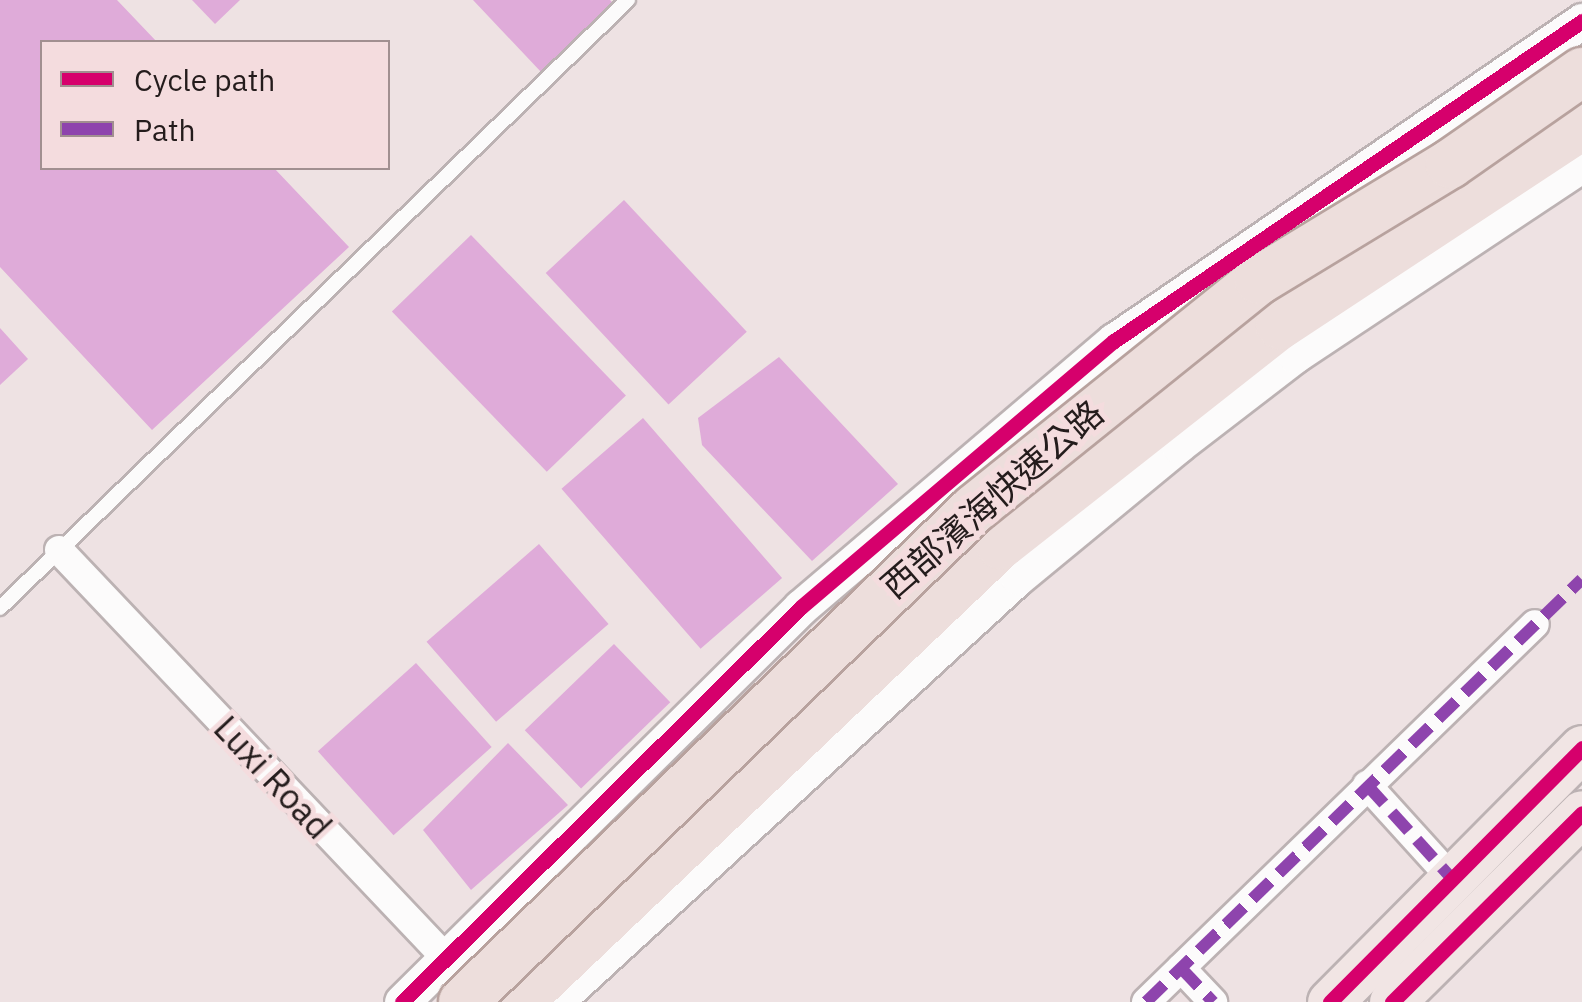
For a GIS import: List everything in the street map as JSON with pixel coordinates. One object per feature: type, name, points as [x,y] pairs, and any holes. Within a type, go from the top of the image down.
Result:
[{"type":"highway","name":"西部濱海快速公路","points":[[455,981],[974,509],[1258,280],[1450,164],[1582,72]]},
{"type":"highway","name":"西部濱海快速公路","points":[[519,1002],[718,806],[1044,509],[1280,325],[1582,126]]},
{"type":"main road","points":[[1330,1002],[1456,882],[1582,748]]},
{"type":"main road","points":[[1392,1002],[1582,813]]},
{"type":"street","points":[[402,1002],[455,981],[801,608],[1114,341],[1582,21]]},
{"type":"street","points":[[556,1002],[1018,577],[1149,469],[1295,355],[1582,164]]},
{"type":"street","name":"Luxi Road","points":[[59,550],[455,981],[490,1002]]},
{"type":"street","points":[[1146,1002],[1535,624]]},
{"type":"street","points":[[1367,786],[1456,882]]},
{"type":"street","points":[[1181,968],[1213,1002]]},
{"type":"lane","points":[[0,608],[628,0]]},
{"type":"shaded area","points":[[0,0],[117,0],[155,40],[40,40],[40,170],[276,170],[349,247],[152,430],[0,267]]},
{"type":"shaded area","points":[[192,0],[240,0],[215,24]]},
{"type":"shaded area","points":[[473,0],[610,0],[615,5],[542,73]]},
{"type":"shaded area","points":[[624,200],[747,332],[669,405],[546,273]]},
{"type":"shaded area","points":[[471,235],[626,395],[547,472],[392,311]]},
{"type":"shaded area","points":[[0,328],[28,359],[0,385]]},
{"type":"shaded area","points":[[779,357],[898,484],[812,561],[702,445],[698,418]]},
{"type":"shaded area","points":[[643,418],[782,578],[701,649],[561,489]]},
{"type":"shaded area","points":[[539,544],[609,624],[496,722],[427,642]]},
{"type":"shaded area","points":[[614,644],[670,702],[581,788],[525,730]]},
{"type":"shaded area","points":[[416,663],[492,747],[394,835],[318,751]]},
{"type":"shaded area","points":[[508,743],[568,805],[471,890],[423,830]]},
{"type":"marked path","points":[[1146,1002],[1582,579]]},
{"type":"marked path","points":[[1367,785],[1455,882]]},
{"type":"marked path","points":[[1181,968],[1213,1002]]},
{"type":"cycle path","points":[[402,1002],[801,607],[1114,341],[1582,21]]},
{"type":"cycle path","points":[[1330,1002],[1582,748]]},
{"type":"cycle path","points":[[1392,1002],[1582,813]]}]
